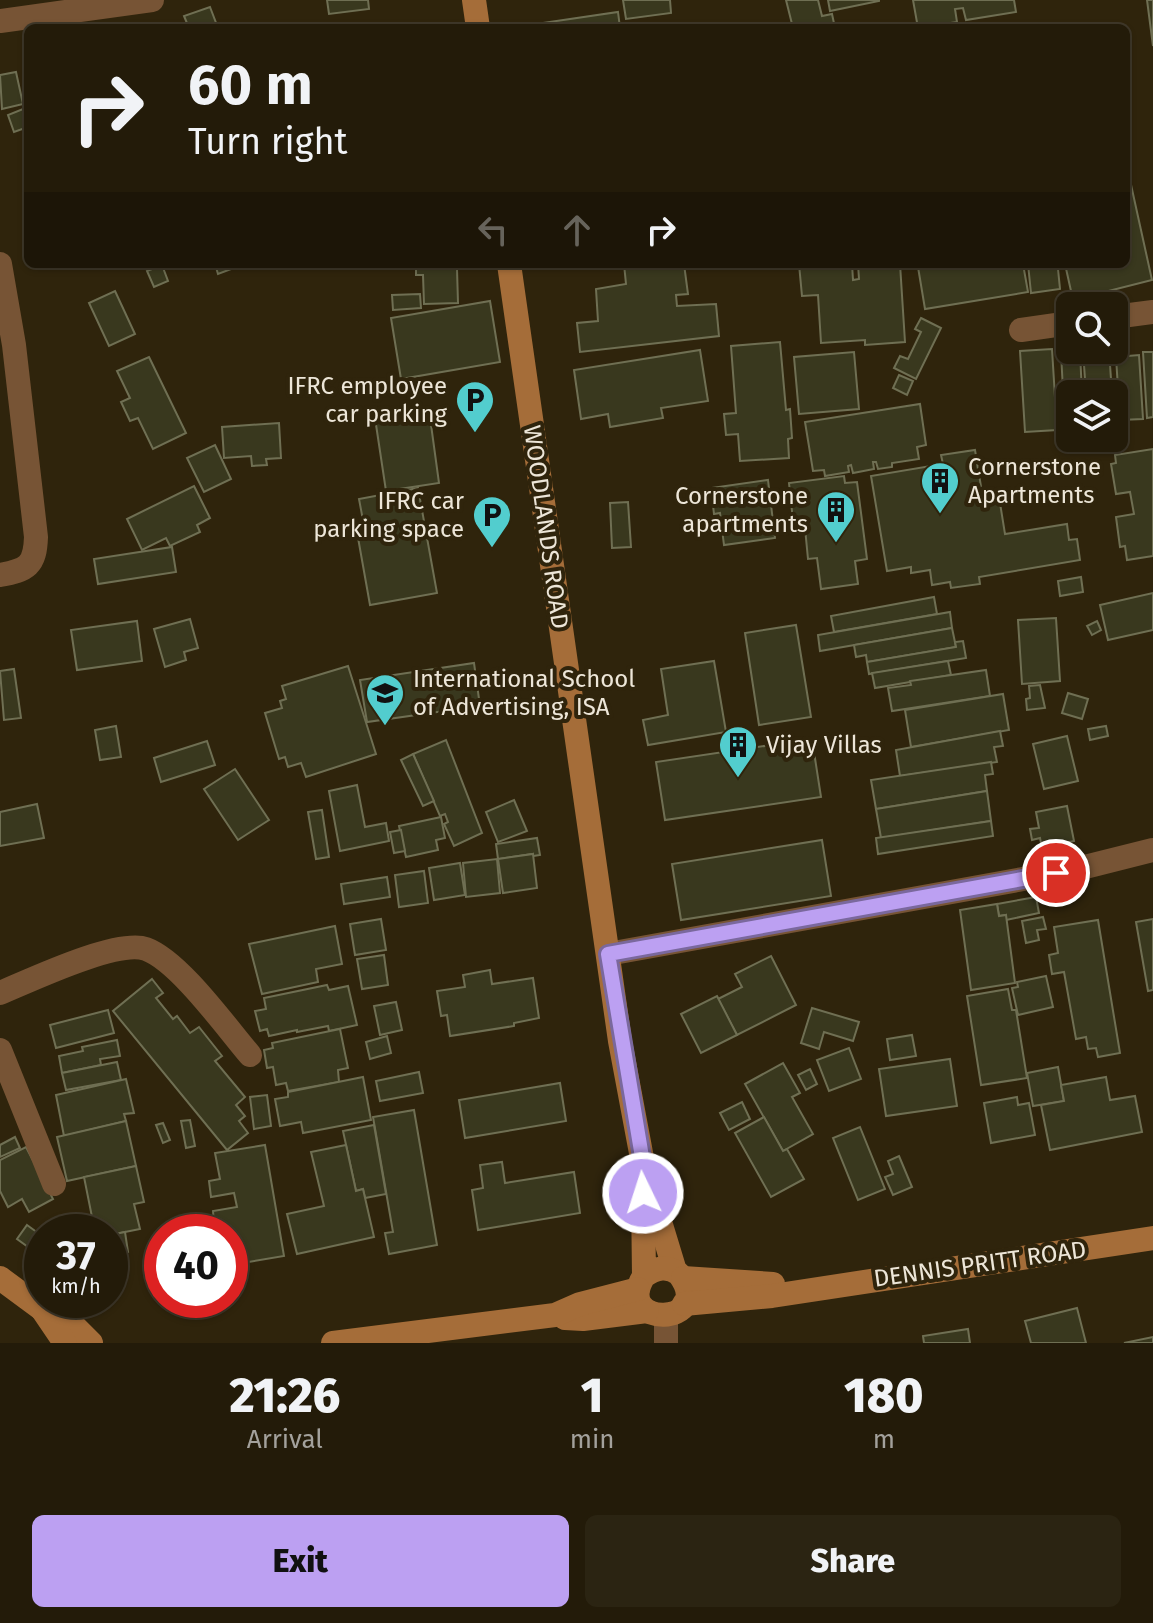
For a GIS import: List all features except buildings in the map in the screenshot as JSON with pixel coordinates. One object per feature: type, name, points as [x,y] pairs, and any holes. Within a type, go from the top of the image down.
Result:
[{"type":"street","points":[[0,21],[152,0]]},
{"type":"street","points":[[474,0],[477,24]]},
{"type":"street","points":[[0,264],[14,345],[36,537],[35,553],[30,564],[19,571],[0,575]]},
{"type":"street","name":"WOODLANDS ROAD","points":[[510,268],[608,954],[644,1169],[656,1299],[687,1291],[644,1169]]},
{"type":"street","points":[[1128,315],[1153,312]]},
{"type":"street","points":[[1021,330],[1056,325]]},
{"type":"street","points":[[608,954],[1073,870],[1153,850]]},
{"type":"street","points":[[0,993],[126,946],[147,950],[174,966],[250,1055]]},
{"type":"street","points":[[0,1050],[54,1184]]},
{"type":"street","name":"DENNIS PRITT ROAD","points":[[807,1289],[679,1275],[664,1268],[653,1270],[656,1299],[772,1296],[1153,1238]]},
{"type":"street","points":[[0,1278],[24,1296]]},
{"type":"street","points":[[333,1343],[388,1340],[555,1315],[583,1319],[656,1299],[666,1343]]},
{"type":"street","points":[[48,1318],[65,1343]]},
{"type":"street","points":[[64,1318],[91,1343]]},
{"type":"street","points":[[505,1323],[520,1343]]},
{"type":"place","name":"IFRC employee car parking","points":[[475,434]]},
{"type":"place","name":"Cornerstone Apartments","points":[[940,515]]},
{"type":"place","name":"Cornerstone apartments","points":[[836,544]]},
{"type":"place","name":"IFRC car parking space","points":[[492,549]]},
{"type":"place","name":"International School of Advertising, ISA","points":[[385,727]]},
{"type":"place","name":"Vijay Villas","points":[[738,779]]},
{"type":"route","points":[[643,1193],[644,1169],[620,1041],[608,954],[1056,873]]}]
